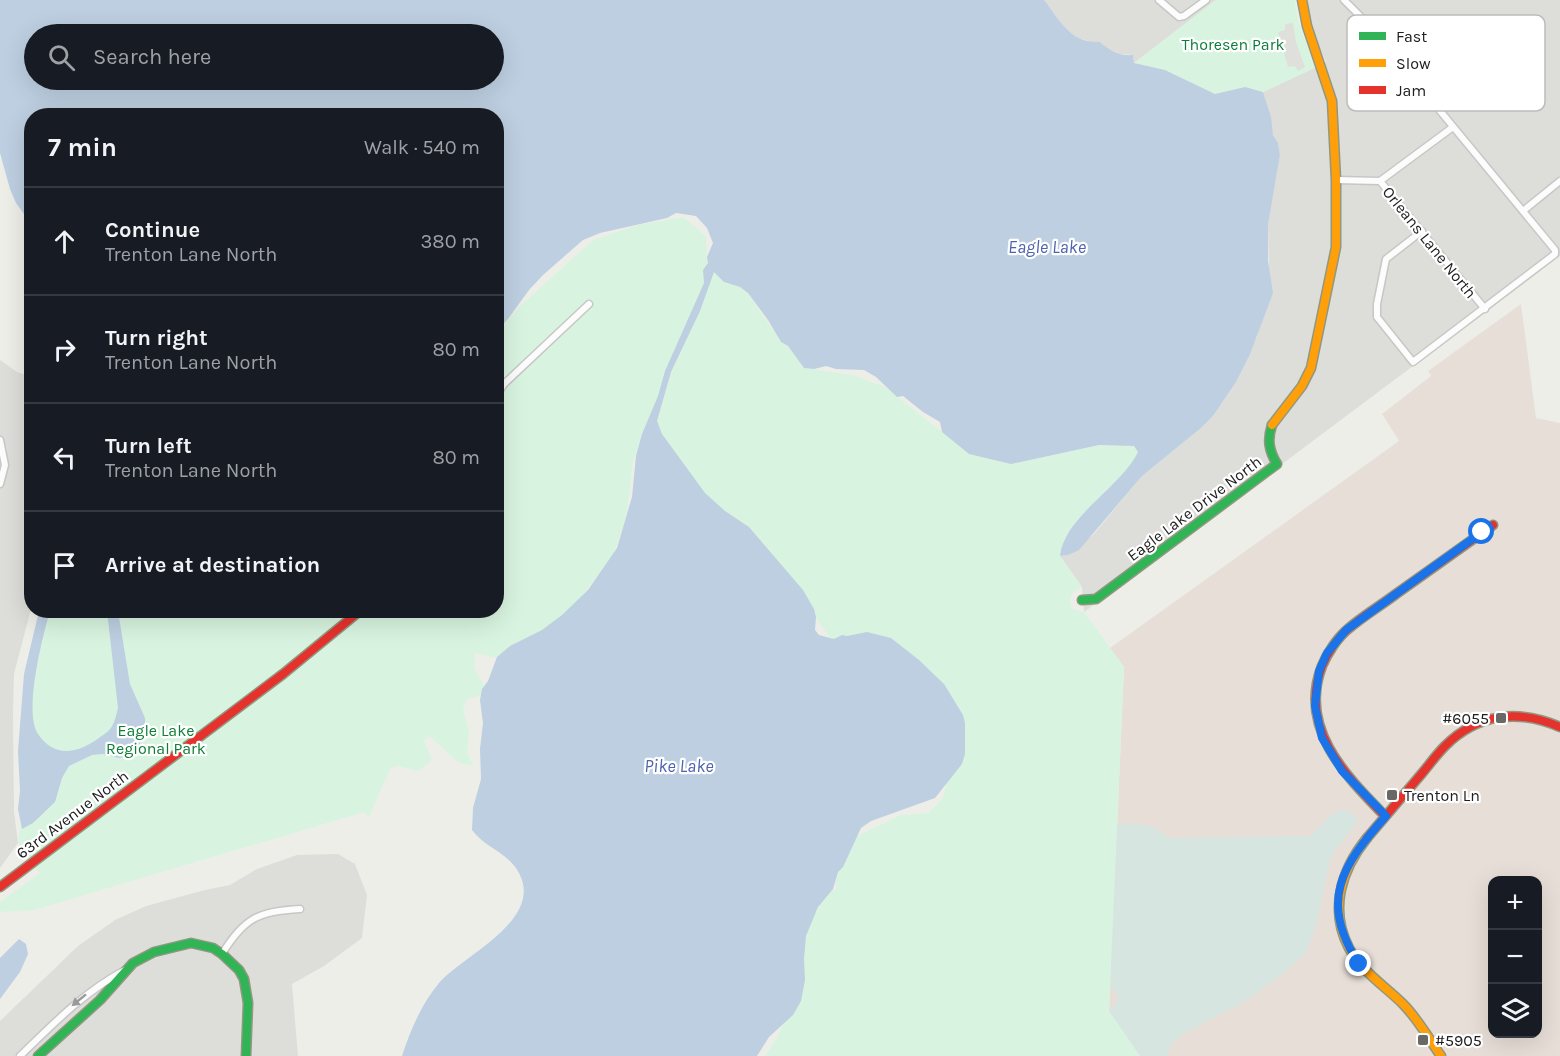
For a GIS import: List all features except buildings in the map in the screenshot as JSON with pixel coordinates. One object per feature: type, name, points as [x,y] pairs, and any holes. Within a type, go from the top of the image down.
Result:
[{"type":"street","points":[[1159,0],[1179,17],[1184,16],[1206,0]]},
{"type":"street","name":"Eagle Lake Drive North","points":[[1082,600],[1096,599],[1277,464],[1270,452],[1269,434],[1274,423],[1302,386],[1311,368],[1336,247],[1336,180],[1332,101],[1307,26],[1302,0]]},
{"type":"street","points":[[1344,0],[1359,15]]},
{"type":"street","points":[[1422,231],[1386,259],[1377,304],[1377,317],[1413,362],[1552,257],[1555,250],[1440,111]]},
{"type":"street","points":[[1380,181],[1453,127]]},
{"type":"street","name":"Orleans Lane North","points":[[1336,180],[1380,181],[1485,309]]},
{"type":"street","points":[[1523,211],[1560,181]]},
{"type":"street","points":[[504,384],[589,304]]},
{"type":"street","points":[[0,440],[4,465],[0,484]]},
{"type":"street","points":[[1386,816],[1342,771],[1322,738],[1315,706],[1319,671],[1327,653],[1346,630],[1493,525]]},
{"type":"street","name":"63rd Avenue North","points":[[0,887],[259,693],[352,618]]},
{"type":"street","points":[[1441,1056],[1405,1006],[1359,964],[1350,949],[1339,918],[1340,892],[1346,869],[1363,842],[1445,746],[1471,727],[1486,720],[1512,715],[1535,717],[1560,727]]},
{"type":"street","points":[[222,954],[239,928],[253,918],[275,910],[300,909]]},
{"type":"street","points":[[20,1056],[100,983],[147,955],[191,943],[213,948],[239,970],[247,991],[248,1003],[246,1056]]},
{"type":"street","points":[[38,1056],[100,1000],[128,968]]},
{"type":"shaded area","points":[[1044,0],[1216,0],[1134,63],[1133,55],[1119,54],[1109,50],[1100,42],[1075,37],[1068,32]]},
{"type":"shaded area","points":[[1307,0],[1560,0],[1560,256],[1084,612],[1082,587],[1060,556],[1068,555],[1093,535],[1142,476],[1213,416],[1236,382],[1257,336],[1263,315],[1269,274],[1268,225],[1280,155],[1263,92],[1326,62],[1311,29]]},
{"type":"shaded area","points":[[1293,23],[1296,42],[1305,67],[1298,71],[1295,66],[1288,67],[1278,32],[1285,30],[1285,24]]},
{"type":"shaded area","points":[[1521,304],[1536,418],[1560,423],[1560,1056],[1140,1056],[1109,1011],[1124,667],[1110,648],[1399,441],[1382,414],[1431,376],[1428,371]]},
{"type":"shaded area","points":[[0,360],[24,374],[24,618],[29,618],[14,674],[14,812],[18,843],[0,868]]},
{"type":"shaded area","points":[[1341,810],[1352,813],[1358,821],[1331,856],[1315,929],[1306,953],[1244,1002],[1187,1032],[1171,1044],[1168,1056],[1107,1056],[1094,1033],[1119,998],[1081,944],[1100,824],[1140,824],[1154,828],[1170,838],[1310,836],[1330,816]]},
{"type":"shaded area","points":[[338,854],[355,864],[367,895],[362,938],[324,966],[292,984],[298,1056],[0,1056],[0,1021],[78,946],[115,920],[146,906],[230,885],[257,869],[297,855]]},
{"type":"green space","name":"Thoresen Park","points":[[1216,0],[1295,0],[1298,20],[1315,68],[1263,92],[1245,87],[1215,94],[1165,70],[1134,63]]},
{"type":"green space","name":"Eagle Lake Regional Park","points":[[683,217],[706,236],[707,262],[724,282],[740,287],[748,293],[781,342],[788,346],[804,368],[853,375],[885,387],[970,454],[1011,464],[1099,445],[1134,446],[1138,452],[1132,465],[1098,498],[1060,556],[1082,587],[1071,595],[1072,609],[1084,612],[1124,667],[1109,1011],[1140,1056],[765,1056],[777,1038],[786,1017],[801,927],[818,911],[821,895],[836,889],[835,863],[845,842],[901,815],[928,813],[943,798],[952,757],[839,642],[829,637],[800,593],[639,448],[633,461],[627,512],[610,566],[591,583],[566,623],[515,662],[475,653],[474,668],[485,687],[482,695],[467,699],[463,709],[469,732],[467,753],[474,766],[459,763],[429,736],[424,741],[432,760],[419,771],[397,766],[390,769],[369,817],[364,812],[34,910],[0,912],[0,902],[40,873],[33,867],[18,843],[28,778],[29,704],[45,618],[504,618],[504,325],[520,306],[593,240],[638,225]]},
{"type":"water","points":[[0,0],[1044,0],[1073,35],[1081,39],[1100,42],[1119,54],[1133,55],[1134,63],[1165,70],[1215,94],[1245,87],[1263,92],[1280,155],[1268,225],[1268,261],[1273,293],[1250,354],[1236,382],[1213,416],[1142,476],[1079,550],[1068,555],[1060,556],[1071,528],[1130,465],[1138,452],[1134,446],[1099,445],[1011,464],[969,454],[942,432],[940,422],[903,396],[897,397],[876,377],[864,370],[836,369],[826,366],[814,369],[804,368],[788,346],[781,342],[748,293],[740,287],[724,282],[714,272],[700,311],[671,372],[657,421],[662,434],[705,493],[725,511],[749,527],[803,590],[814,609],[815,630],[819,635],[834,639],[842,635],[867,632],[891,638],[944,684],[963,715],[965,723],[965,754],[962,764],[935,798],[871,821],[861,828],[843,867],[838,872],[833,889],[818,907],[806,936],[805,980],[801,1001],[793,1015],[769,1037],[757,1056],[402,1056],[417,1018],[439,983],[498,935],[521,906],[524,890],[519,873],[509,860],[472,830],[473,808],[481,779],[480,749],[483,723],[480,700],[482,689],[488,681],[497,657],[510,646],[542,630],[562,615],[588,590],[617,548],[632,497],[636,456],[642,434],[658,396],[665,371],[704,283],[703,270],[708,263],[707,257],[713,243],[707,228],[696,216],[676,213],[667,218],[600,233],[583,240],[543,275],[504,323],[504,108],[24,108],[24,214],[10,189],[0,153]]},
{"type":"water","points":[[37,618],[48,618],[33,692],[34,723],[38,734],[45,742],[59,750],[75,750],[91,743],[109,730],[118,708],[108,618],[119,618],[130,684],[145,718],[145,728],[138,750],[126,757],[92,755],[69,766],[62,778],[55,802],[33,823],[22,829],[18,809],[20,791],[18,751],[24,674]]},
{"type":"water","points":[[19,939],[26,944],[28,954],[20,972],[0,999],[0,958]]},
{"type":"traffic: fast","points":[[1082,600],[1096,599],[1277,464],[1270,445],[1272,425]]},
{"type":"traffic: fast","points":[[38,1056],[100,1000],[133,963],[154,952],[191,943],[213,948],[222,954],[239,970],[244,979],[248,1003],[246,1056]]},
{"type":"traffic: slow","points":[[1272,425],[1302,386],[1311,368],[1336,247],[1336,180],[1332,101],[1307,26],[1302,0]]},
{"type":"traffic: slow","points":[[1367,838],[1350,863],[1341,891],[1339,905],[1343,934],[1360,964],[1408,1010],[1441,1056]]},
{"type":"traffic: jam","points":[[1385,816],[1341,767],[1321,730],[1316,710],[1316,689],[1322,666],[1336,641],[1354,624],[1493,525]]},
{"type":"traffic: jam","points":[[0,887],[283,674],[351,618]]},
{"type":"traffic: jam","points":[[1367,838],[1441,750],[1471,727],[1500,717],[1514,716],[1545,721],[1560,727]]},
{"type":"place","name":"#6055","points":[[1501,718]]},
{"type":"place","name":"Trenton Ln","points":[[1392,795]]},
{"type":"place","name":"#5905","points":[[1423,1040]]},
{"type":"route","points":[[1359,964],[1343,934],[1339,918],[1341,885],[1353,855],[1386,816],[1342,771],[1322,738],[1315,706],[1319,671],[1327,653],[1346,630],[1482,532]]},
{"type":"water label","name":"Eagle Lake","points":[[1047,247]]},
{"type":"water label","name":"Pike Lake","points":[[679,766]]}]
